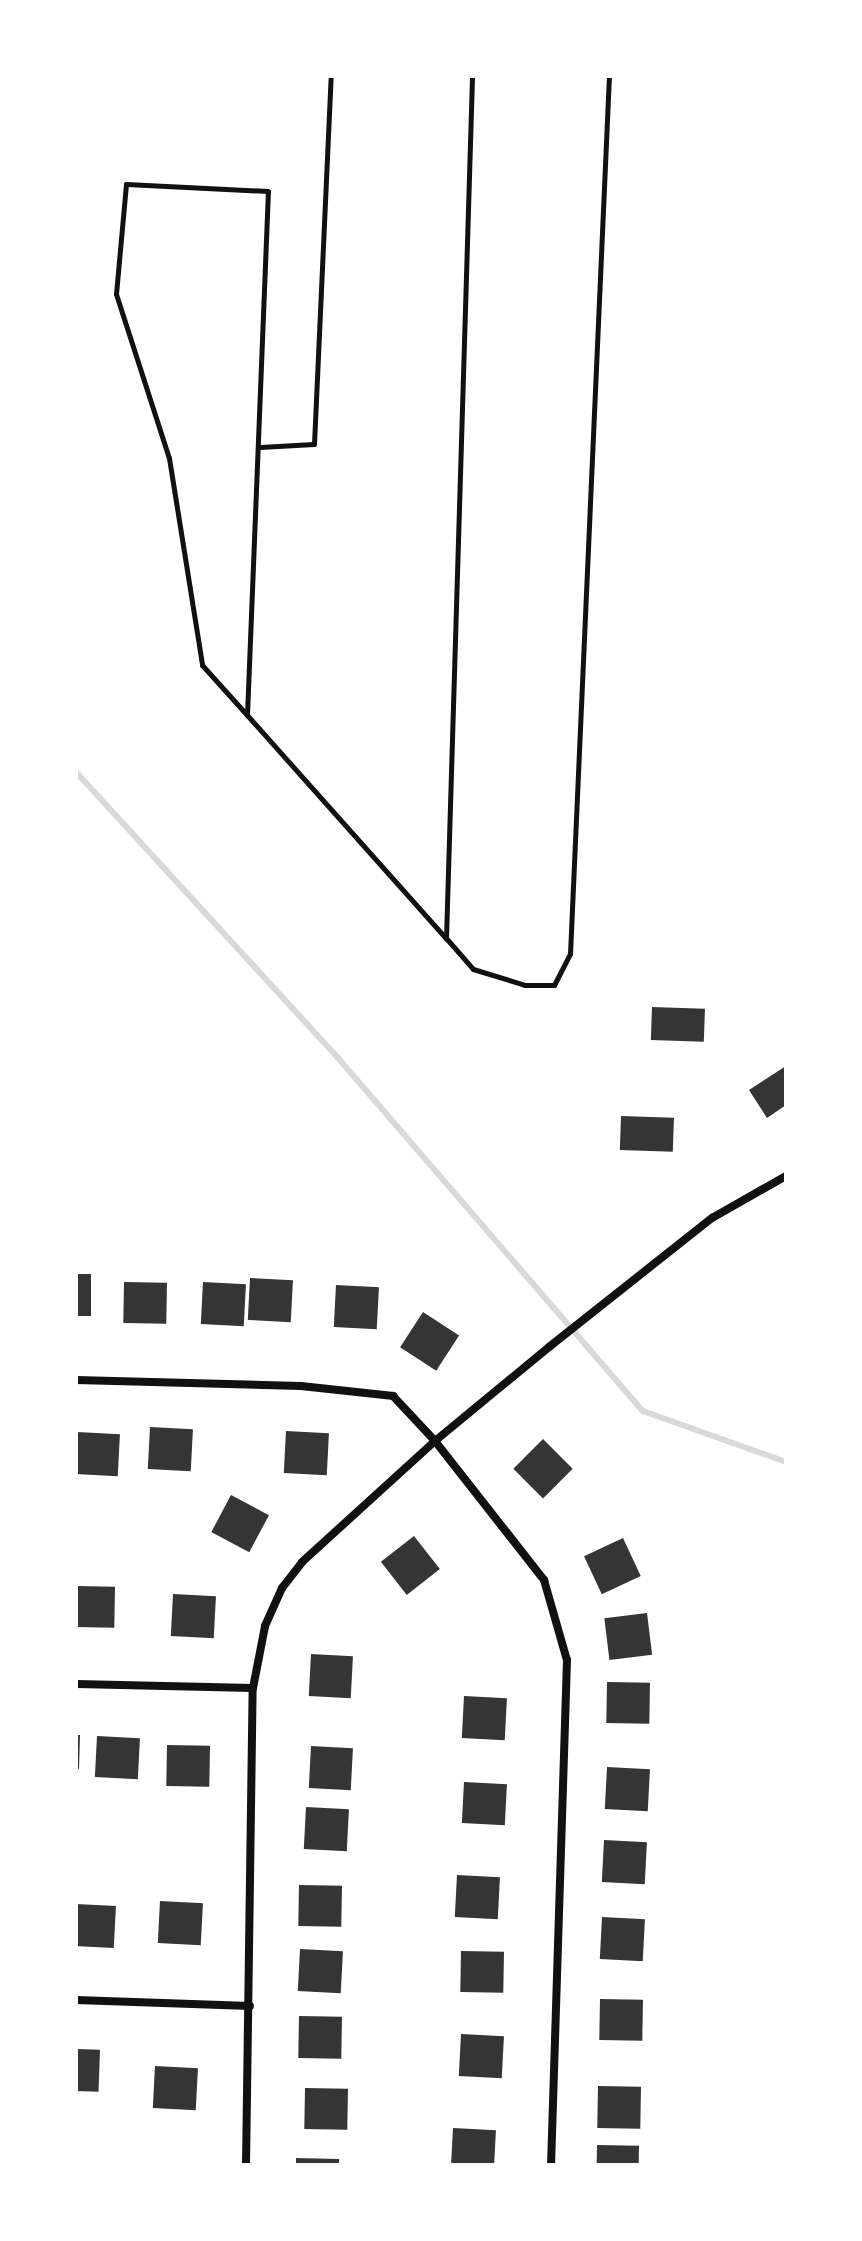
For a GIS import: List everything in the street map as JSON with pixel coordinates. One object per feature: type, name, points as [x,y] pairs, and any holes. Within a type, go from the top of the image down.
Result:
[{"type":"street","points":[[246,2165],[253,1688],[265,1626],[282,1588],[302,1562],[435,1441],[549,1347],[604,1307],[712,1218],[786,1176]]},
{"type":"street","points":[[76,1380],[301,1386],[393,1396],[435,1441],[544,1580],[567,1660],[551,2165]]},
{"type":"street","points":[[76,1684],[253,1688]]},
{"type":"street","points":[[76,2000],[250,2006]]},
{"type":"lane","points":[[260,447],[314,444],[331,76]]},
{"type":"lane","points":[[446,938],[472,76]]},
{"type":"lane","points":[[247,715],[268,191],[126,184],[116,294],[169,458],[202,665],[473,969],[525,985],[554,985],[570,954],[609,76]]},
{"type":"building","points":[[652,1007],[705,1009],[704,1042],[651,1040]]},
{"type":"building","points":[[786,1066],[786,1105],[767,1118],[749,1090]]},
{"type":"building","points":[[621,1116],[674,1118],[673,1152],[620,1150]]},
{"type":"building","points":[[76,1274],[91,1274],[91,1316],[76,1316]]},
{"type":"building","points":[[250,1278],[293,1280],[291,1322],[248,1320]]},
{"type":"building","points":[[124,1282],[167,1283],[166,1324],[123,1323]]},
{"type":"building","points":[[203,1282],[246,1284],[244,1326],[201,1324]]},
{"type":"building","points":[[336,1285],[379,1287],[377,1329],[334,1327]]},
{"type":"building","points":[[423,1312],[459,1335],[436,1371],[400,1347]]},
{"type":"building","points":[[150,1427],[193,1429],[191,1471],[148,1469]]},
{"type":"building","points":[[286,1431],[329,1433],[327,1475],[284,1473]]},
{"type":"building","points":[[77,1432],[120,1434],[118,1476],[76,1474]]},
{"type":"building","points":[[543,1439],[573,1469],[543,1498],[513,1469]]},
{"type":"building","points":[[231,1495],[269,1515],[249,1552],[211,1532]]},
{"type":"building","points":[[414,1536],[440,1569],[407,1595],[381,1562]]},
{"type":"building","points":[[623,1538],[641,1576],[602,1594],[584,1556]]},
{"type":"building","points":[[76,1586],[115,1587],[114,1628],[76,1627]]},
{"type":"building","points":[[173,1594],[216,1596],[214,1638],[171,1636]]},
{"type":"building","points":[[647,1613],[652,1655],[609,1660],[604,1618]]},
{"type":"building","points":[[311,1654],[353,1656],[351,1698],[309,1696]]},
{"type":"building","points":[[607,1682],[650,1683],[649,1724],[606,1723]]},
{"type":"building","points":[[464,1696],[507,1698],[505,1740],[462,1738]]},
{"type":"building","points":[[76,1735],[80,1735],[79,1769],[76,1769]]},
{"type":"building","points":[[97,1736],[140,1738],[138,1779],[95,1777]]},
{"type":"building","points":[[167,1745],[210,1746],[209,1787],[166,1786]]},
{"type":"building","points":[[311,1746],[353,1748],[351,1790],[309,1788]]},
{"type":"building","points":[[607,1767],[650,1769],[648,1811],[605,1809]]},
{"type":"building","points":[[464,1782],[507,1784],[505,1825],[462,1823]]},
{"type":"building","points":[[306,1807],[349,1809],[347,1851],[304,1849]]},
{"type":"building","points":[[604,1840],[647,1842],[645,1884],[602,1882]]},
{"type":"building","points":[[457,1875],[500,1877],[498,1919],[455,1917]]},
{"type":"building","points":[[299,1885],[342,1886],[341,1927],[298,1926]]},
{"type":"building","points":[[160,1901],[203,1903],[201,1945],[158,1943]]},
{"type":"building","points":[[76,1904],[116,1906],[114,1948],[76,1946]]},
{"type":"building","points":[[602,1917],[645,1919],[643,1961],[600,1959]]},
{"type":"building","points":[[300,1949],[343,1951],[341,1993],[298,1991]]},
{"type":"building","points":[[461,1951],[504,1952],[503,1993],[460,1992]]},
{"type":"building","points":[[600,1999],[643,2000],[642,2041],[599,2040]]},
{"type":"building","points":[[299,2016],[342,2017],[341,2059],[298,2058]]},
{"type":"building","points":[[461,2034],[504,2036],[502,2078],[459,2076]]},
{"type":"building","points":[[76,2049],[100,2050],[99,2092],[76,2091]]},
{"type":"building","points":[[155,2066],[198,2068],[196,2110],[153,2108]]},
{"type":"building","points":[[598,2086],[641,2087],[640,2129],[597,2128]]},
{"type":"building","points":[[305,2088],[348,2089],[347,2130],[304,2129]]},
{"type":"building","points":[[453,2128],[496,2130],[494,2165],[451,2165]]},
{"type":"building","points":[[597,2145],[639,2146],[639,2165],[597,2165]]},
{"type":"building","points":[[296,2158],[339,2159],[339,2165],[296,2165]]},
{"type":"waterway","points":[[76,772],[338,1058],[643,1411],[786,1462]]}]
